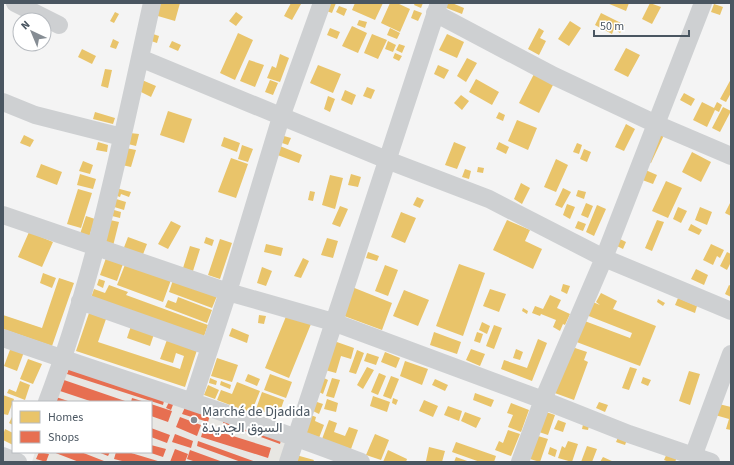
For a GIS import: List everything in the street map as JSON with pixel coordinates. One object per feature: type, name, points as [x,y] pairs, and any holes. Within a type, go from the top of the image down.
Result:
[{"type":"street","points":[[15,3],[59,25]]},
{"type":"street","points":[[47,401],[63,359],[96,247],[152,3]]},
{"type":"street","points":[[192,402],[228,292],[281,116],[322,3]]},
{"type":"street","points":[[520,462],[543,400],[604,258],[703,3]]},
{"type":"street","points":[[288,462],[437,8],[554,76],[656,124],[731,156]]},
{"type":"street","points":[[140,58],[387,160],[489,199],[604,258],[731,311]]},
{"type":"street","points":[[3,102],[34,115],[122,137]]},
{"type":"street","points":[[3,215],[228,292],[334,322],[543,400],[692,459],[712,462]]},
{"type":"street","points":[[80,302],[210,347]]},
{"type":"street","points":[[3,338],[296,437],[353,460]]},
{"type":"street","points":[[692,459],[731,354]]},
{"type":"street","points":[[3,456],[18,462]]},
{"type":"shaded area","name":"Marché de Djadida السوق الجديدة","points":[[67,364],[292,439],[284,462],[32,462],[35,453],[152,453],[152,401],[53,401]]},
{"type":"building: Homes","points":[[154,3],[180,3],[175,21],[151,14]]},
{"type":"building: Homes","points":[[291,3],[301,4],[292,20],[284,16]]},
{"type":"building: Homes","points":[[323,3],[336,3],[332,13],[321,9]]},
{"type":"building: Homes","points":[[355,3],[383,3],[375,20],[352,10]]},
{"type":"building: Homes","points":[[390,3],[397,3],[410,9],[400,32],[381,23]]},
{"type":"building: Homes","points":[[415,3],[423,3],[421,8],[414,5]]},
{"type":"building: Homes","points":[[446,3],[452,3],[464,8],[462,14],[444,7]]},
{"type":"building: Homes","points":[[607,3],[629,3],[626,11]]},
{"type":"building: Homes","points":[[650,3],[661,7],[652,24],[642,19]]},
{"type":"building: Homes","points":[[714,4],[723,7],[720,15],[711,12]]},
{"type":"building: Homes","points":[[339,6],[347,9],[344,16],[336,12]]},
{"type":"building: Homes","points":[[414,10],[422,13],[418,21],[411,18]]},
{"type":"building: Homes","points":[[115,12],[119,14],[114,23],[110,21]]},
{"type":"building: Homes","points":[[236,12],[243,17],[236,26],[229,21]]},
{"type":"building: Homes","points":[[601,13],[625,25],[620,33],[614,29],[612,34],[595,25]]},
{"type":"building: Homes","points":[[359,20],[367,22],[365,28],[357,25]]},
{"type":"building: Homes","points":[[570,21],[581,28],[569,46],[558,39]]},
{"type":"building: Homes","points":[[352,26],[367,33],[358,53],[342,46]]},
{"type":"building: Homes","points":[[330,28],[340,32],[337,39],[327,35]]},
{"type":"building: Homes","points":[[390,28],[400,33],[397,39],[387,35]]},
{"type":"building: Homes","points":[[539,28],[544,31],[540,38],[546,41],[539,55],[528,49]]},
{"type":"building: Homes","points":[[147,32],[159,36],[157,43],[145,39]]},
{"type":"building: Homes","points":[[238,33],[253,40],[235,80],[220,73]]},
{"type":"building: Homes","points":[[372,34],[387,40],[378,59],[364,53]]},
{"type":"building: Homes","points":[[447,34],[464,42],[457,58],[439,50]]},
{"type":"building: Homes","points":[[113,39],[119,42],[116,49],[110,47]]},
{"type":"building: Homes","points":[[172,41],[181,45],[178,51],[169,47]]},
{"type":"building: Homes","points":[[388,41],[396,45],[393,52],[385,49]]},
{"type":"building: Homes","points":[[399,44],[405,46],[402,53],[396,50]]},
{"type":"building: Homes","points":[[626,48],[640,55],[628,77],[614,70]]},
{"type":"building: Homes","points":[[82,49],[96,56],[92,64],[78,57]]},
{"type":"building: Homes","points":[[395,53],[402,56],[399,61],[393,58]]},
{"type":"building: Homes","points":[[280,54],[289,58],[280,82],[267,78],[272,66],[276,68]]},
{"type":"building: Homes","points":[[467,58],[477,63],[466,82],[457,76]]},
{"type":"building: Homes","points":[[249,60],[264,65],[255,87],[240,81]]},
{"type":"building: Homes","points":[[318,65],[341,74],[333,93],[310,83]]},
{"type":"building: Homes","points":[[438,65],[449,70],[444,79],[434,74]]},
{"type":"building: Homes","points":[[105,69],[112,70],[108,88],[101,86]]},
{"type":"building: Homes","points":[[534,74],[554,83],[539,113],[519,103]]},
{"type":"building: Homes","points":[[476,79],[499,92],[492,105],[469,92]]},
{"type":"building: Homes","points":[[731,79],[731,93],[726,102],[720,99]]},
{"type":"building: Homes","points":[[142,80],[156,86],[151,97],[137,90]]},
{"type":"building: Homes","points":[[270,80],[278,83],[273,95],[265,92]]},
{"type":"building: Homes","points":[[367,87],[375,90],[371,99],[363,96]]},
{"type":"building: Homes","points":[[345,90],[356,95],[352,105],[341,100]]},
{"type":"building: Homes","points":[[684,93],[695,99],[691,106],[680,100]]},
{"type":"building: Homes","points":[[461,95],[469,101],[462,110],[454,103]]},
{"type":"building: Homes","points":[[328,96],[335,99],[330,112],[324,109]]},
{"type":"building: Homes","points":[[702,102],[714,108],[717,102],[722,105],[719,112],[715,110],[707,127],[693,120]]},
{"type":"building: Homes","points":[[723,107],[731,111],[720,132],[712,128]]},
{"type":"building: Homes","points":[[168,111],[192,119],[184,143],[160,135]]},
{"type":"building: Homes","points":[[95,112],[115,118],[113,124],[93,119]]},
{"type":"building: Homes","points":[[499,112],[505,115],[503,121],[496,118]]},
{"type":"building: Homes","points":[[517,120],[537,128],[528,150],[508,141]]},
{"type":"building: Homes","points":[[626,124],[635,129],[624,151],[615,147]]},
{"type":"building: Homes","points":[[659,131],[665,133],[651,163],[646,161]]},
{"type":"building: Homes","points":[[130,133],[139,134],[136,146],[128,144]]},
{"type":"building: Homes","points":[[24,135],[34,140],[30,147],[20,143]]},
{"type":"building: Homes","points":[[284,136],[291,138],[288,145],[282,143]]},
{"type":"building: Homes","points":[[224,137],[240,143],[237,152],[221,146]]},
{"type":"building: Homes","points":[[98,142],[108,145],[107,152],[96,150]]},
{"type":"building: Homes","points":[[454,142],[466,147],[457,169],[445,165]]},
{"type":"building: Homes","points":[[499,142],[509,147],[506,154],[496,149]]},
{"type":"building: Homes","points":[[577,143],[582,145],[579,154],[573,152]]},
{"type":"building: Homes","points":[[275,144],[302,155],[299,163],[272,153]]},
{"type":"building: Homes","points":[[242,145],[253,149],[248,162],[238,159]]},
{"type":"building: Homes","points":[[126,148],[136,150],[131,167],[122,165]]},
{"type":"building: Homes","points":[[584,149],[591,152],[587,162],[580,159]]},
{"type":"building: Homes","points":[[692,152],[711,162],[701,182],[682,172]]},
{"type":"building: Homes","points":[[231,158],[248,164],[236,198],[218,192]]},
{"type":"building: Homes","points":[[556,159],[568,165],[556,192],[544,187]]},
{"type":"building: Homes","points":[[83,161],[93,165],[90,174],[79,171]]},
{"type":"building: Homes","points":[[41,164],[62,172],[57,185],[36,177]]},
{"type":"building: Homes","points":[[478,167],[484,168],[483,173],[477,172]]},
{"type":"building: Homes","points":[[641,168],[657,175],[653,184],[637,178]]},
{"type":"building: Homes","points":[[465,169],[471,171],[469,179],[462,177]]},
{"type":"building: Homes","points":[[80,174],[96,179],[93,189],[77,185]]},
{"type":"building: Homes","points":[[351,174],[361,177],[358,187],[348,185]]},
{"type":"building: Homes","points":[[330,175],[343,178],[335,209],[322,205]]},
{"type":"building: Homes","points":[[666,181],[682,188],[668,218],[652,211]]},
{"type":"building: Homes","points":[[521,183],[530,188],[522,204],[514,199]]},
{"type":"building: Homes","points":[[116,188],[131,192],[129,197],[121,194],[120,197],[114,195]]},
{"type":"building: Homes","points":[[563,188],[571,192],[562,208],[555,205]]},
{"type":"building: Homes","points":[[78,189],[92,193],[81,228],[67,224]]},
{"type":"building: Homes","points":[[578,190],[586,192],[584,199],[576,196]]},
{"type":"building: Homes","points":[[310,191],[315,192],[313,201],[308,200]]},
{"type":"building: Homes","points":[[417,197],[424,200],[420,208],[413,205]]},
{"type":"building: Homes","points":[[113,198],[126,202],[124,210],[111,206]]},
{"type":"building: Homes","points":[[731,201],[731,216],[725,213]]},
{"type":"building: Homes","points":[[586,203],[593,206],[588,218],[581,215]]},
{"type":"building: Homes","points":[[567,204],[575,207],[570,219],[563,215]]},
{"type":"building: Homes","points":[[597,205],[606,209],[594,236],[586,232]]},
{"type":"building: Homes","points":[[340,206],[348,209],[340,227],[332,224]]},
{"type":"building: Homes","points":[[678,207],[687,211],[681,223],[673,219]]},
{"type":"building: Homes","points":[[700,207],[712,212],[707,225],[695,220]]},
{"type":"building: Homes","points":[[114,210],[121,212],[120,218],[112,216]]},
{"type":"building: Homes","points":[[401,212],[416,218],[405,243],[391,237]]},
{"type":"building: Homes","points":[[86,216],[95,219],[89,237],[80,234]]},
{"type":"building: Homes","points":[[110,220],[119,222],[113,246],[104,244]]},
{"type":"building: Homes","points":[[507,220],[530,230],[525,241],[542,249],[533,269],[493,250]]},
{"type":"building: Homes","points":[[657,220],[664,222],[652,251],[645,248]]},
{"type":"building: Homes","points":[[171,221],[181,226],[168,249],[158,244]]},
{"type":"building: Homes","points":[[578,221],[586,224],[583,231],[575,228]]},
{"type":"building: Homes","points":[[691,224],[702,230],[699,235],[688,230]]},
{"type":"building: Homes","points":[[29,232],[53,242],[42,267],[18,257]]},
{"type":"building: Homes","points":[[128,237],[147,244],[142,257],[123,250]]},
{"type":"building: Homes","points":[[206,237],[214,240],[212,246],[204,243]]},
{"type":"building: Homes","points":[[327,238],[338,241],[333,258],[321,255]]},
{"type":"building: Homes","points":[[220,239],[232,243],[220,279],[208,275]]},
{"type":"building: Homes","points":[[620,239],[626,242],[623,249],[617,246]]},
{"type":"building: Homes","points":[[266,244],[283,248],[281,256],[264,252]]},
{"type":"building: Homes","points":[[711,244],[724,250],[720,258],[717,256],[713,265],[703,260]]},
{"type":"building: Homes","points":[[190,246],[200,249],[193,271],[183,268]]},
{"type":"building: Homes","points":[[368,252],[379,256],[377,261],[366,258]]},
{"type":"building: Homes","points":[[727,252],[731,254],[731,262],[727,270],[720,266]]},
{"type":"building: Homes","points":[[106,258],[123,264],[117,281],[100,275]]},
{"type":"building: Homes","points":[[303,258],[309,261],[301,278],[294,276]]},
{"type":"building: Homes","points":[[126,262],[171,280],[163,302],[117,285]]},
{"type":"building: Homes","points":[[459,264],[485,273],[463,336],[436,326]]},
{"type":"building: Homes","points":[[385,265],[398,270],[388,296],[375,291]]},
{"type":"building: Homes","points":[[262,267],[272,271],[266,286],[257,283]]},
{"type":"building: Homes","points":[[696,269],[708,275],[704,285],[691,279]]},
{"type":"building: Homes","points":[[43,273],[56,278],[52,288],[40,283]]},
{"type":"building: Homes","points":[[59,278],[74,283],[52,346],[3,329],[3,315],[42,328]]},
{"type":"building: Homes","points":[[99,279],[105,281],[103,288],[97,285]]},
{"type":"building: Homes","points":[[173,280],[217,296],[212,308],[169,292]]},
{"type":"building: Homes","points":[[563,284],[570,286],[567,294],[561,291]]},
{"type":"building: Homes","points":[[109,285],[128,292],[126,295],[208,325],[203,339],[91,298],[94,289],[105,293]]},
{"type":"building: Homes","points":[[347,285],[392,303],[382,330],[336,313]]},
{"type":"building: Homes","points":[[729,285],[731,286],[731,297],[725,294]]},
{"type":"building: Homes","points":[[490,289],[506,294],[499,312],[483,306]]},
{"type":"building: Homes","points":[[404,290],[429,300],[418,326],[393,316]]},
{"type":"building: Homes","points":[[601,293],[617,301],[613,309],[656,326],[640,366],[566,338],[574,317],[630,338],[632,333],[576,311],[581,297],[600,305],[596,302]]},
{"type":"building: Homes","points":[[550,295],[561,300],[557,308],[570,314],[565,325],[563,324],[560,331],[553,327],[556,320],[541,314],[540,316],[532,313],[535,306],[543,309]]},
{"type":"building: Homes","points":[[178,297],[212,310],[207,323],[165,307],[168,300],[176,303]]},
{"type":"building: Homes","points":[[678,298],[697,306],[695,313],[675,305]]},
{"type":"building: Homes","points":[[658,299],[665,303],[663,306],[657,302]]},
{"type":"building: Homes","points":[[523,308],[528,311],[527,314],[522,311]]},
{"type":"building: Homes","points":[[89,313],[106,319],[98,342],[180,369],[184,356],[176,353],[173,363],[160,359],[168,337],[198,347],[185,387],[76,351]]},
{"type":"building: Homes","points":[[287,314],[311,324],[289,378],[265,368]]},
{"type":"building: Homes","points":[[259,315],[266,316],[264,324],[258,323]]},
{"type":"building: Homes","points":[[482,322],[490,326],[487,334],[479,330]]},
{"type":"building: Homes","points":[[132,323],[155,331],[150,346],[127,338]]},
{"type":"building: Homes","points":[[494,325],[502,328],[494,349],[486,346]]},
{"type":"building: Homes","points":[[232,328],[249,335],[247,343],[229,336]]},
{"type":"building: Homes","points":[[434,332],[461,342],[457,354],[430,345]]},
{"type":"building: Homes","points":[[477,332],[483,334],[480,343],[474,341]]},
{"type":"building: Homes","points":[[538,339],[547,343],[532,381],[501,369],[504,360],[527,368]]},
{"type":"building: Homes","points":[[334,341],[354,348],[351,359],[341,356],[336,373],[325,370]]},
{"type":"building: Homes","points":[[569,346],[587,352],[584,360],[588,362],[574,400],[552,392]]},
{"type":"building: Homes","points":[[11,347],[24,352],[17,371],[4,366]]},
{"type":"building: Homes","points":[[471,349],[485,354],[480,366],[466,360]]},
{"type":"building: Homes","points":[[516,349],[523,352],[520,360],[513,358]]},
{"type":"building: Homes","points":[[357,350],[364,353],[356,374],[349,372]]},
{"type":"building: Homes","points":[[385,352],[400,358],[396,368],[381,362]]},
{"type":"building: Homes","points":[[367,353],[379,357],[376,365],[364,361]]},
{"type":"building: Homes","points":[[217,358],[238,365],[232,382],[211,376]]},
{"type":"building: Homes","points":[[28,359],[42,364],[33,384],[20,379]]},
{"type":"building: Homes","points":[[405,361],[428,369],[422,385],[400,376]]},
{"type":"building: Homes","points":[[367,367],[374,370],[363,389],[357,385]]},
{"type":"building: Homes","points":[[630,367],[637,369],[629,390],[622,388]]},
{"type":"building: Homes","points":[[689,371],[700,374],[690,405],[679,401]]},
{"type":"building: Homes","points":[[379,373],[386,376],[378,395],[371,392]]},
{"type":"building: Homes","points":[[248,374],[260,379],[257,386],[245,381]]},
{"type":"building: Homes","points":[[270,374],[292,382],[286,398],[264,390]]},
{"type":"building: Homes","points":[[391,376],[399,379],[391,399],[383,396]]},
{"type":"building: Homes","points":[[322,377],[328,380],[323,394],[317,391]]},
{"type":"building: Homes","points":[[643,377],[651,380],[648,386],[641,383]]},
{"type":"building: Homes","points":[[210,378],[217,381],[216,385],[209,383]]},
{"type":"building: Homes","points":[[332,378],[340,380],[334,398],[326,396]]},
{"type":"building: Homes","points":[[435,379],[448,385],[445,391],[432,385]]},
{"type":"building: Homes","points":[[20,381],[30,385],[25,400],[7,393],[9,389],[16,392]]},
{"type":"building: Homes","points":[[221,381],[231,385],[230,389],[220,385]]},
{"type":"building: Homes","points":[[237,382],[260,391],[251,413],[217,400],[221,390],[232,394]]},
{"type":"building: Homes","points":[[208,385],[219,390],[215,399],[204,395]]},
{"type":"building: Homes","points":[[262,392],[284,400],[278,417],[256,409]]},
{"type":"building: Homes","points":[[475,393],[494,400],[491,407],[473,400]]},
{"type":"building: Homes","points":[[3,395],[14,399],[8,415],[3,414]]},
{"type":"building: Homes","points":[[373,396],[390,402],[387,412],[370,406]]},
{"type":"building: Homes","points":[[393,398],[398,400],[396,405],[392,403]]},
{"type":"building: Homes","points":[[327,399],[338,403],[336,412],[324,409]]},
{"type":"building: Homes","points":[[424,400],[438,406],[433,417],[419,411]]},
{"type":"building: Homes","points":[[314,401],[323,404],[319,414],[311,410]]},
{"type":"building: Homes","points":[[599,402],[608,405],[605,412],[596,408]]},
{"type":"building: Homes","points":[[511,403],[529,410],[521,432],[508,427],[513,415],[507,413]]},
{"type":"building: Homes","points":[[719,404],[731,407],[731,430],[726,429],[729,419],[715,415]]},
{"type":"building: Homes","points":[[448,406],[462,411],[459,421],[444,415]]},
{"type":"building: Homes","points":[[465,412],[481,418],[476,428],[461,421]]},
{"type":"building: Homes","points":[[546,412],[555,415],[548,435],[539,432]]},
{"type":"building: Homes","points":[[308,414],[316,417],[315,421],[324,425],[319,438],[302,432]]},
{"type":"building: Homes","points":[[12,417],[12,424],[9,423]]},
{"type":"building: Homes","points":[[329,420],[337,423],[334,432],[345,436],[349,427],[358,430],[351,449],[322,439]]},
{"type":"building: Homes","points":[[558,420],[566,423],[563,432],[554,429]]},
{"type":"building: Homes","points":[[584,420],[590,422],[588,430],[582,429]]},
{"type":"building: Homes","points":[[5,429],[12,432],[12,444],[3,440]]},
{"type":"building: Homes","points":[[508,430],[520,434],[511,456],[495,450],[499,441],[503,443]]},
{"type":"building: Homes","points":[[620,433],[628,437],[625,445],[616,442]]},
{"type":"building: Homes","points":[[375,434],[389,440],[381,460],[366,455]]},
{"type":"building: Homes","points":[[538,436],[548,439],[540,462],[530,459]]},
{"type":"building: Homes","points":[[568,441],[578,444],[572,462],[558,458],[562,446],[565,448]]},
{"type":"building: Homes","points":[[456,442],[496,456],[494,462],[480,462],[452,452]]},
{"type":"building: Homes","points":[[587,446],[597,449],[592,462],[581,462]]},
{"type":"building: Homes","points":[[429,447],[445,451],[442,462],[426,461]]},
{"type":"building: Homes","points":[[550,447],[557,450],[555,457],[548,454]]},
{"type":"building: Homes","points":[[388,450],[407,459],[406,462],[383,462]]},
{"type":"building: Homes","points":[[668,451],[678,455],[675,462],[664,460]]},
{"type":"building: Homes","points":[[296,455],[314,460],[313,462],[294,462]]},
{"type":"building: Homes","points":[[456,457],[470,462],[454,462]]},
{"type":"building: Homes","points":[[603,457],[614,462],[600,462]]},
{"type":"building: Shops","points":[[70,366],[165,397],[163,405],[152,401],[67,374]]},
{"type":"building: Shops","points":[[64,380],[125,401],[90,401],[60,391]]},
{"type":"building: Shops","points":[[56,397],[68,401],[55,401]]},
{"type":"building: Shops","points":[[132,398],[142,401],[131,401]]},
{"type":"building: Shops","points":[[170,400],[174,402],[171,410],[166,408]]},
{"type":"building: Shops","points":[[152,404],[172,411],[168,422],[152,416]]},
{"type":"building: Shops","points":[[186,405],[210,415],[208,422],[182,414]]},
{"type":"building: Shops","points":[[180,417],[201,425],[197,436],[176,427]]},
{"type":"building: Shops","points":[[225,417],[282,436],[280,444],[223,423]]},
{"type":"building: Shops","points":[[204,427],[271,448],[268,458],[201,437]]},
{"type":"building: Shops","points":[[152,428],[170,435],[167,443],[152,437]]},
{"type":"building: Shops","points":[[175,434],[193,441],[191,448],[172,442]]},
{"type":"building: Shops","points":[[198,441],[256,462],[241,462],[197,446]]},
{"type":"building: Shops","points":[[152,445],[166,449],[163,457],[151,453]]},
{"type":"building: Shops","points":[[175,449],[188,454],[185,462],[170,462]]},
{"type":"building: Shops","points":[[190,450],[223,462],[196,462],[187,459]]},
{"type":"building: Shops","points":[[39,453],[49,454],[46,462],[36,459]]},
{"type":"building: Shops","points":[[56,453],[84,453],[104,461],[79,462]]},
{"type":"building: Shops","points":[[100,453],[110,453],[108,456]]},
{"type":"building: Shops","points":[[116,453],[131,453],[161,462],[126,462],[114,459]]},
{"type":"place","name":"Marché de Djadida السوق الجديدة","points":[[194,420]]}]
